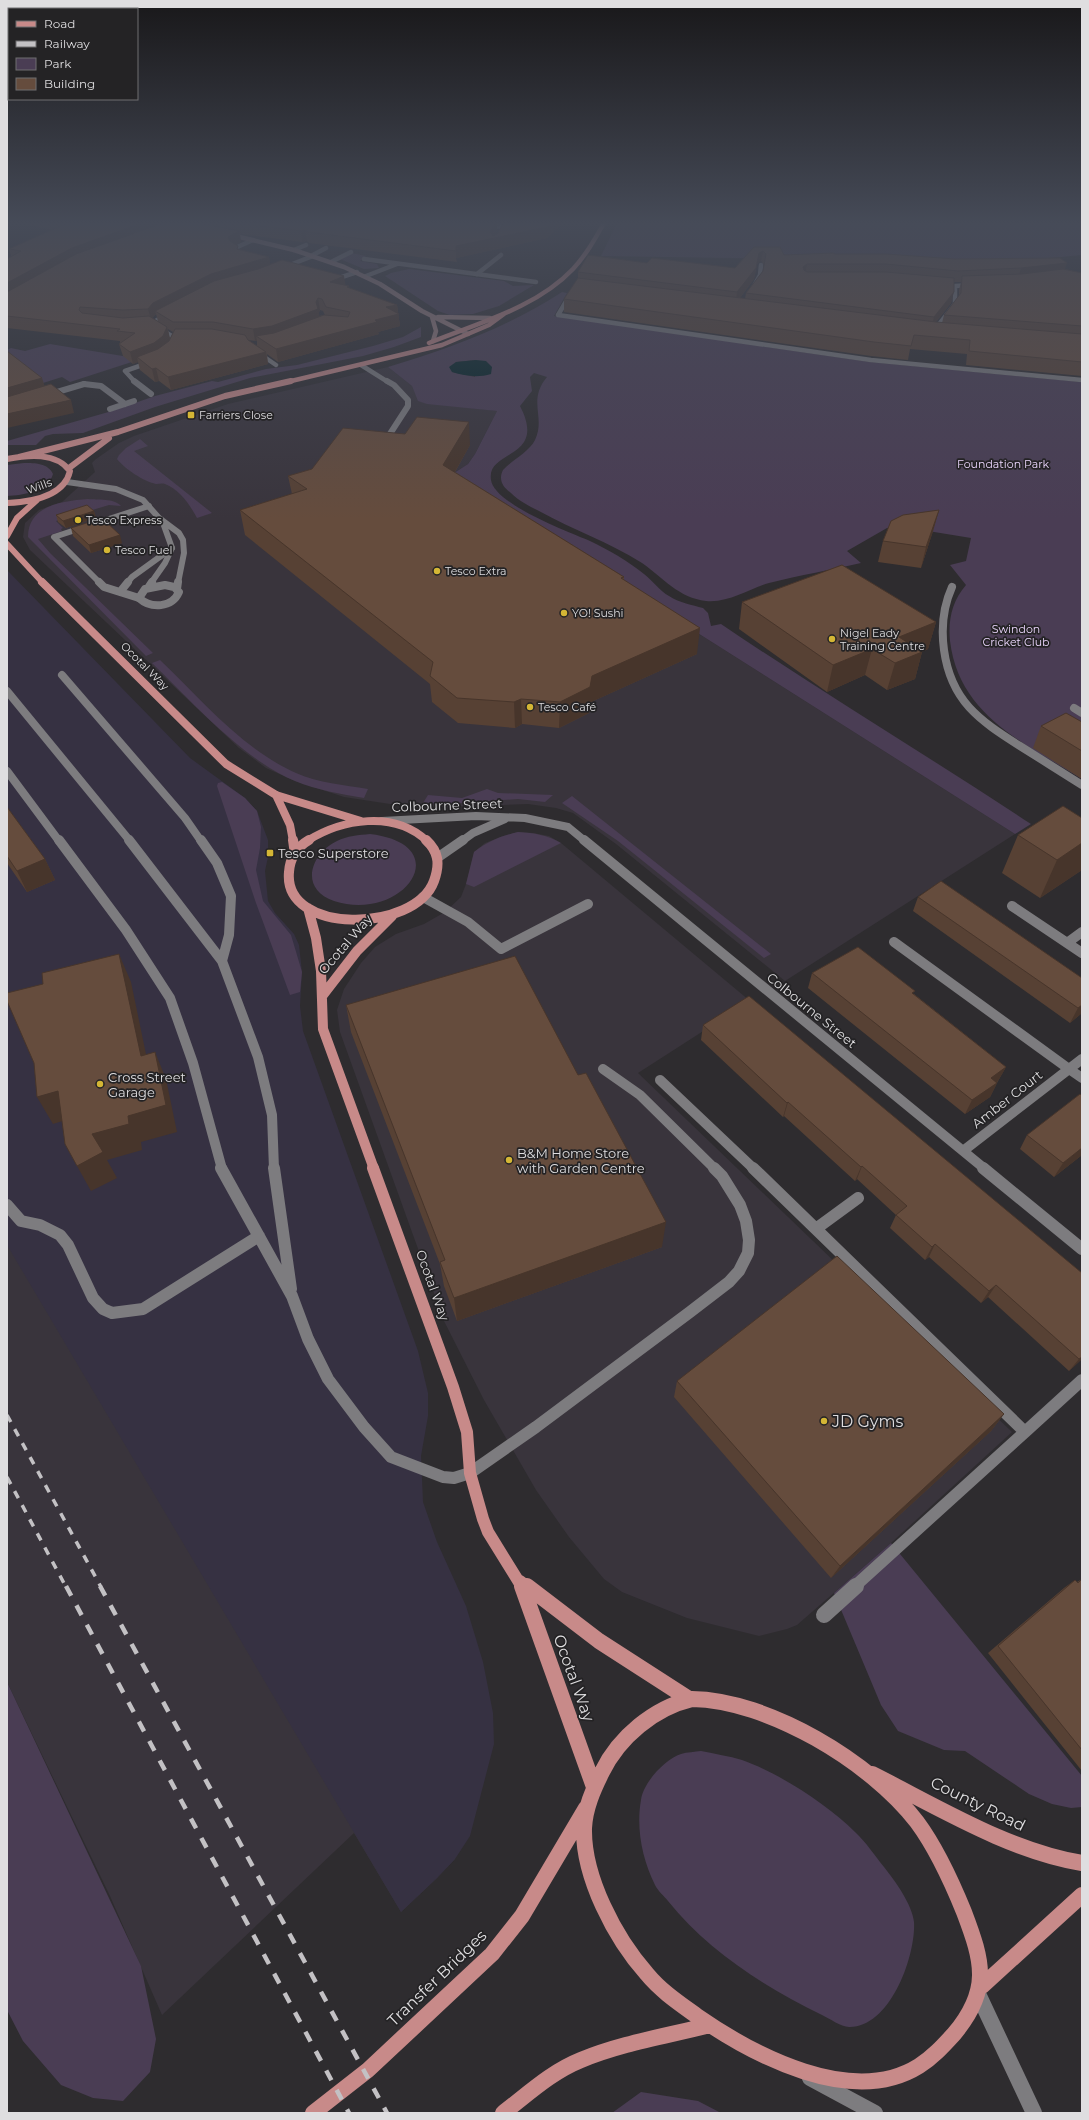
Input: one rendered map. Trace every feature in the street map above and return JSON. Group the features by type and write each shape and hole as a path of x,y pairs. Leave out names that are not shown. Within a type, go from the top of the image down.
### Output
{"main road":[{"path":"404,354 480,322"},
{"path":"19,457 118,432 225,396 442,345 493,322"},
{"path":"69,468 95,447 118,432"},
{"name":"Wills","path":"7,503 41,498 54,492 67,482 70,475 69,468 54,459 19,457 8,458"},
{"path":"7,536 17,518 41,498"},
{"name":"Ocotal Way","path":"7,544 34,576 210,751 237,772 276,795 361,821"},
{"path":"276,795 290,825 295,854"},
{"path":"361,821 382,821 401,825 418,833 431,844 437,858 438,864 436,878 423,897 410,906 393,914 371,920 348,920 326,916 308,908 294,894 290,883 290,866 295,854 308,840 325,830 346,823 361,821"},
{"name":"Ocotal Way","path":"308,908 316,938 323,995 323,1029 465,1423 470,1473 488,1532 520,1581 594,1787"},
{"name":"Ocotal Way","path":"323,995 357,951 393,914"},
{"name":"Ocotal Way","path":"520,1581 599,1641 688,1699"},
{"path":"688,1699 732,1703 785,1722 826,1745 860,1768 914,1817 948,1869 969,1924 978,1954 980,1991"},
{"name":"Transfer Bridges","path":"313,2113 357,2079 489,1957 506,1937 531,1902 586,1807 594,1787 611,1755 622,1741 652,1716 688,1699"},
{"name":"County Road","path":"860,1768 1002,1839 1037,1853 1082,1863"},
{"name":"Transfer Bridges","path":"586,1807 584,1833 589,1865 608,1917 632,1954 660,1987 710,2025 748,2050 795,2069 854,2081 894,2078 911,2072 926,2062 950,2041 980,1991"},
{"path":"980,1991 1082,1895"},
{"path":"503,2113 550,2076 580,2060 613,2049 710,2025"}],"street":[{"path":"154,322 152,325 175,338 190,338"},
{"path":"433,322 436,331 433,341"},
{"path":"442,322 468,334"},
{"path":"606,322 871,360 1082,380"},
{"path":"933,332 941,322"},
{"path":"926,331 940,333"},
{"path":"173,345 175,338"},
{"path":"252,349 276,365"},
{"path":"151,394 126,374 125,371 159,359"},
{"path":"361,365 394,385 408,400 408,406 386,440"},
{"path":"43,396 84,384 101,386 125,404"},
{"path":"59,386 64,390"},
{"path":"110,409 134,401"},
{"path":"67,482 123,491 136,496 149,506 162,520 174,528 184,543 177,589 179,592 176,598 161,604 150,605 139,598 104,587 54,537 149,506"},
{"path":"139,598 141,593 148,588 165,563 172,548 164,530 162,520"},
{"path":"120,592 132,577 172,548"},
{"path":"148,588 164,585 177,589"},
{"path":"952,587 944,602 943,638 951,680 959,696 985,724 1082,785"},
{"path":"933,631 943,638"},
{"path":"62,675 185,818 217,863 231,896 230,929 222,961"},
{"path":"7,691 143,857 222,961 258,1057 272,1116 274,1171 292,1296"},
{"path":"1074,708 1082,713"},
{"path":"7,771 126,930 170,998 193,1063 220,1166 292,1296 308,1339 328,1379 364,1427 391,1457 443,1477 454,1478 470,1473 555,1413 723,1286 739,1271 748,1253 749,1240 746,1221 740,1205 722,1176 640,1095 603,1069"},
{"name":"Colbourne Street","path":"382,821 513,816 552,822 568,827 1082,1249"},
{"name":"Colbourne Street","path":"437,858 473,833 513,816"},
{"path":"423,897 468,922 501,949 588,904"},
{"path":"1012,906 1082,953"},
{"path":"1067,943 1082,932"},
{"path":"894,942 1082,1078"},
{"name":"Amber Court","path":"963,1151 1082,1058"},
{"path":"660,1080 818,1228 1024,1432"},
{"path":"818,1228 858,1198"},
{"path":"7,1205 21,1221 40,1225 60,1235 68,1245 93,1298 103,1309 112,1313 143,1309 259,1236"},
{"path":"824,1614 1082,1380"},
{"path":"980,1991 1034,2113"},
{"path":"795,2069 875,2113"}],"shaded area":[{"path":"388,367 412,386 419,401 497,411 475,454 468,464 454,473 685,625 1015,834 785,981 616,844 573,813 556,808 528,804 442,807 390,804 344,797 295,781 266,768 239,748 30,550 23,537 25,523 39,510 62,502 95,472 92,463 96,459 119,443 134,436 228,404"},
{"path":"7,570 190,758 245,798 257,811 268,840 268,857 265,871 268,901 275,913 294,934 299,945 302,972 300,1006 303,1031 418,1351 428,1393 428,1416 421,1456 423,1502 437,1542 466,1606 483,1662 493,1713 494,1744 470,1836 455,1859 401,1912 7,1245"},
{"path":"518,832 549,836 561,843 750,1001 638,1073 1012,1432 891,1543 797,1625 787,1629 759,1636 687,1618 622,1592 604,1579 569,1537 536,1490 484,1400 444,1321 340,1032 337,1010 344,989 361,963 375,947 396,934 424,924 445,912 461,897 474,852 485,843"},
{"path":"7,994 455,1859 401,1912 354,1833 162,2015 110,1896 7,1682"}],"green space":[{"path":"509,322 595,322 870,362 1082,382 1082,779 1018,740 998,725 981,708 967,689 956,667 950,641 950,618 954,604 966,585 950,565 966,561 971,538 922,530 903,525 887,528 847,551 861,563 769,583 723,600 706,601 688,596 679,592 642,563 528,505 508,491 504,486 501,480 503,470 529,448 535,440 538,432 538,394 547,377 534,373 530,377 532,391 520,406 527,423 527,436 522,445 497,463 492,470 491,480 495,489 518,507 618,556 638,569 666,594 673,598 686,604 703,608 708,613 711,626 721,624 1031,824 1015,834 685,625 454,473 468,464 475,454 497,411 427,404 418,401 412,386 388,367 434,352","holes":["476,360 475,377 452,372 456,362"]},
{"path":"421,327 421,337 363,356 250,378 155,407 83,433 53,434 45,436 36,445 7,445 7,441 112,411 155,396 212,381 218,382 266,369 297,365 373,346 403,337"},
{"path":"50,344 141,359 70,382 62,377 43,383 7,357 7,350 11,348 25,351"},
{"path":"140,439 148,446 134,451 212,513 197,518 188,503 175,490 165,484 156,484 146,480 120,463 117,459 119,455 126,448"},
{"path":"24,463 45,466 51,470 53,474 46,485 40,489 20,495 7,496 7,465"},
{"path":"88,499 110,501 118,503 121,506 109,505 56,521 63,528 61,529 62,531 38,539 50,553 153,653 146,656 28,537 30,526 40,511 58,503"},
{"path":"160,660 207,707 258,751 276,763 296,773 332,783 368,789 364,798 312,787 276,772 238,745 201,712 152,663"},
{"path":"222,782 245,798 257,811 261,827 260,848 256,870 263,901 291,935 302,972 300,992 290,995 256,903 217,786 218,783"},
{"path":"487,789 498,793 553,795 545,802 518,799 446,804 423,803 428,795 462,798"},
{"path":"572,796 771,954 764,958 618,841 562,803"},
{"path":"518,832 541,835 561,843 474,887 466,884 474,852 495,839"},
{"path":"370,834 397,841 412,852 416,866 411,880 399,892 381,901 359,905 334,901 323,896 316,888 312,880 312,871 320,854 341,839"},
{"path":"891,1543 1082,1776 1082,1807 1071,1808 1052,1804 1029,1794 965,1751 944,1750 898,1731 881,1705 834,1593"},
{"path":"7,1682 141,1966 156,2039 150,2072 123,2101 93,2098 61,2085 23,2041 7,2010"},
{"path":"701,1751 742,1760 756,1766 787,1781 817,1801 831,1811 859,1836 898,1886 907,1900 913,1915 913,1936 910,1953 898,1988 877,2016 864,2024 849,2027 842,2026 780,1993 739,1966 701,1936 656,1887 650,1875 641,1843 639,1821 643,1793 650,1779 668,1761 681,1754"},
{"path":"641,2092 698,2101 721,2113 612,2113"}],"water":[{"path":"476,360 486,361 492,367 491,374 481,376 467,375 452,372 449,367 456,362"}],"building":[{"path":"59,322 159,322 167,327 163,336 154,343 130,352 119,344 135,333 117,331 120,329"},
{"path":"173,322 283,322 272,326 253,329 213,322"},
{"path":"305,322 377,322 276,349 256,336 274,333"},
{"path":"729,322 935,322 1082,334 1082,362 969,351 970,340 914,335 911,346"},
{"path":"1031,322 1082,322 1082,326"},
{"path":"175,329 212,329 245,335 248,340 266,352 168,377 156,368 152,369 137,357 158,349 169,341"},
{"path":"7,351 42,378 7,388"},
{"path":"51,384 71,400 7,414 7,397"},
{"name":"Tesco Extra","path":"417,417 469,422 443,465 624,577 621,578 700,628 592,676 590,687 560,702 521,699 514,702 457,698 430,676 433,662 240,510 307,489 288,476 312,469 343,428 405,434"},
{"path":"87,505 94,511 63,521 56,515"},
{"path":"939,510 926,547 883,541 891,521 903,515"},
{"path":"102,518 120,535 89,545 71,528"},
{"path":"842,565 936,622 899,637 922,652 895,663 872,649 833,665 742,602"},
{"path":"1066,713 1082,722 1082,751 1041,726"},
{"path":"1063,806 1082,818 1082,843 1057,860 1018,835"},
{"path":"7,807 45,859 17,871 7,856"},
{"path":"941,881 1082,978 1082,1005 1078,1008 918,897"},
{"path":"858,947 915,991 912,993 1006,1067 991,1078 997,1083 972,1100 812,973"},
{"name":"Cross Street Garage","path":"119,954 141,1056 155,1052 166,1105 128,1116 129,1124 92,1134 103,1152 77,1166 65,1144 58,1091 37,1097 34,1063 7,1001 7,993 43,984 42,973"},
{"name":"B&M Home Store with Garden Centre","path":"515,956 578,1075 586,1073 666,1222 454,1298 440,1262 445,1260 346,1005"},
{"path":"749,996 1082,1273 1082,1357 1079,1359 996,1285 989,1291 935,1244 932,1247 896,1215 907,1206 788,1102 787,1103 703,1025"},
{"path":"1080,1094 1082,1096 1082,1148 1063,1163 1027,1135"},
{"path":"837,1256 1004,1414 840,1566 677,1381"},
{"path":"1082,1579 1082,1750 998,1646 1075,1580 1078,1583"}],"railway":[{"path":"7,1415 101,1587"},
{"path":"7,1477 66,1587"},
{"path":"66,1586 349,2113"},
{"path":"100,1586 387,2113"}],"place":[{"name":"Farriers Close","path":"191,415"},
{"name":"Tesco Express","path":"78,520"},
{"name":"Tesco Fuel","path":"107,550"},
{"name":"Tesco Extra","path":"437,571"},
{"name":"YO! Sushi","path":"564,613"},
{"name":"Nigel Eady Training Centre","path":"832,639"},
{"name":"Tesco Café","path":"530,707"},
{"name":"Tesco Superstore","path":"270,853"},
{"name":"Cross Street Garage","path":"100,1084"},
{"name":"B&M Home Store with Garden Centre","path":"509,1160"},
{"name":"JD Gyms","path":"824,1421"}],"park label":[{"name":"Foundation Park","path":"1003,464"},
{"name":"Swindon Cricket Club","path":"1016,635"}]}
